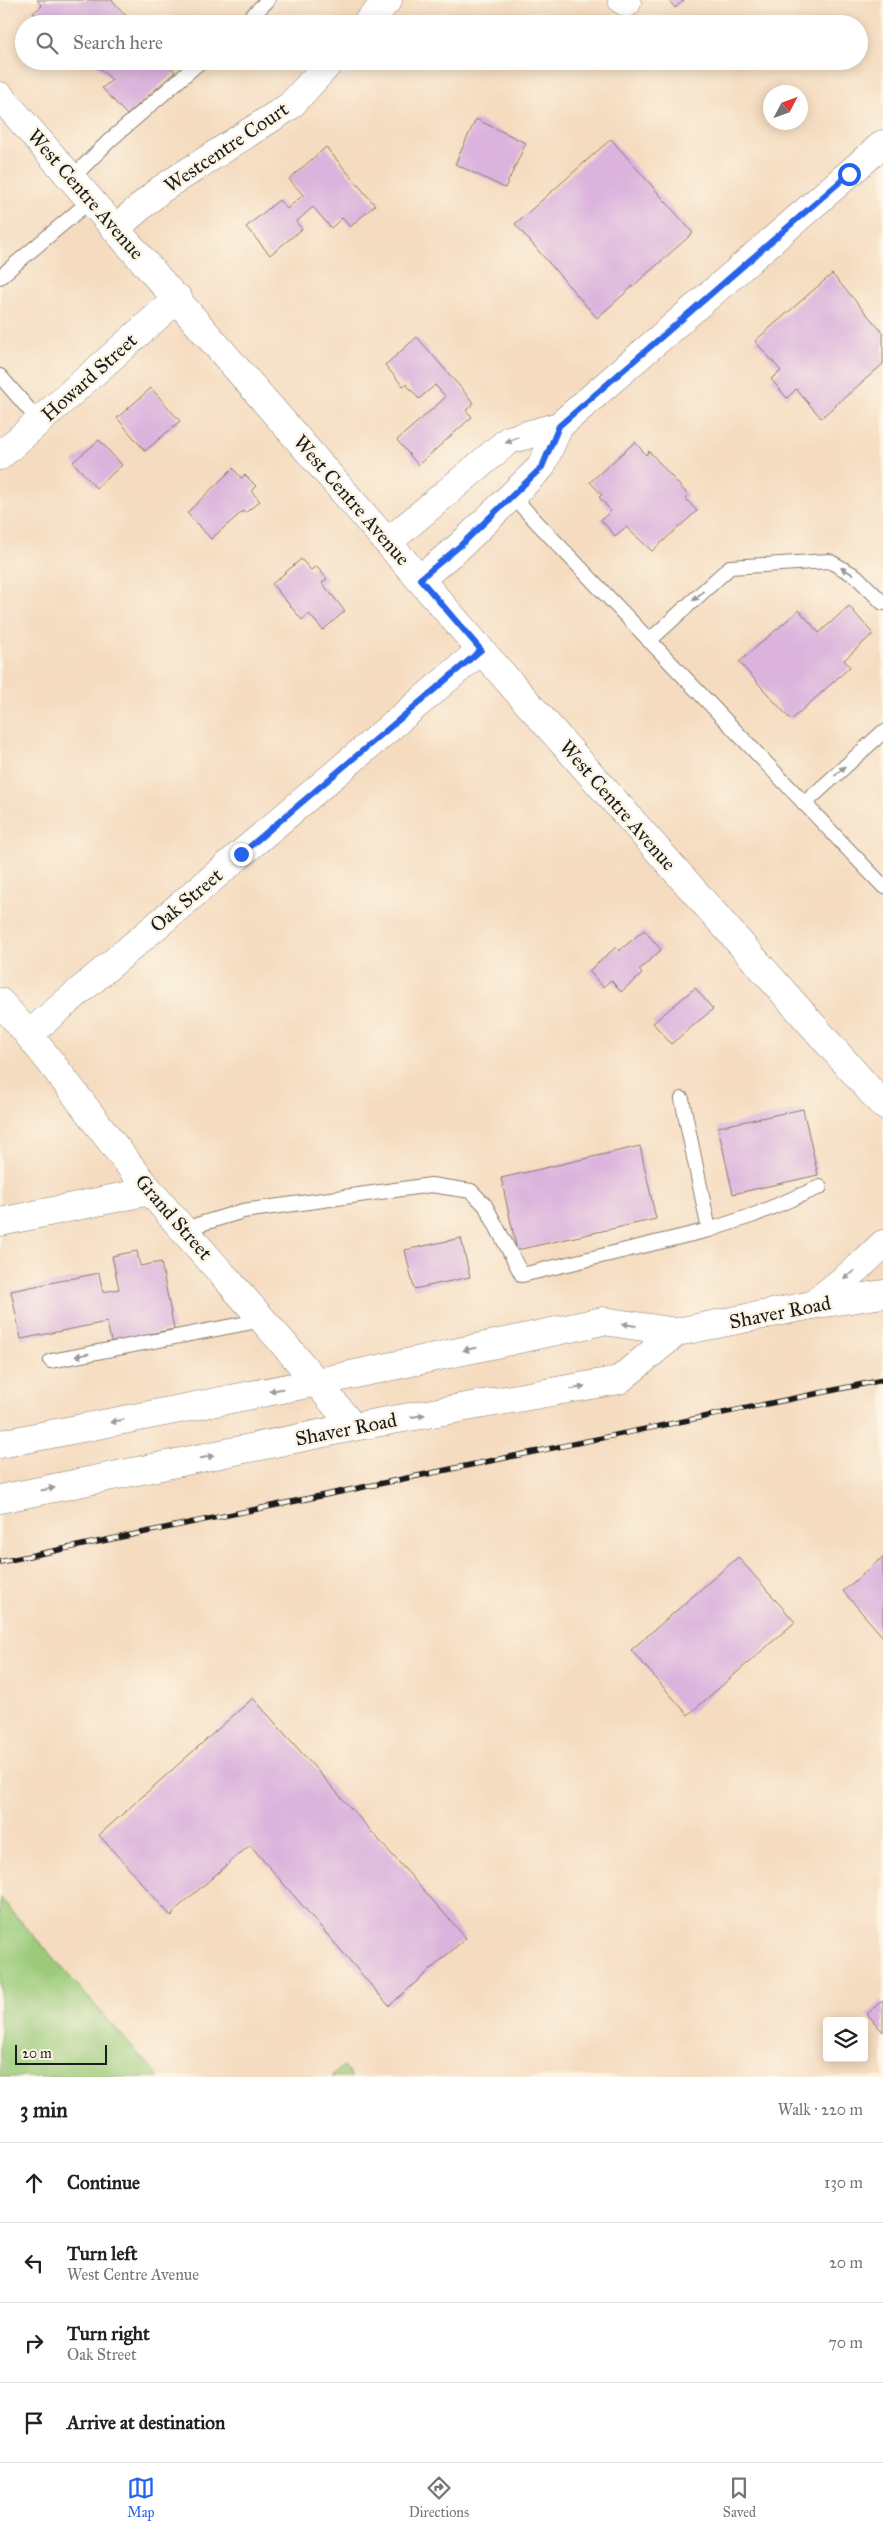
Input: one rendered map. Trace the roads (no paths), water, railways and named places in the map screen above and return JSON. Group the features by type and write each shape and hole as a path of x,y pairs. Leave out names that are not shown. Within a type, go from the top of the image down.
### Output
{"main road":[{"path":"374,15 388,0"},
{"name":"Westcentre Court","path":"116,228 160,190 290,106 323,70"},
{"name":"West Centre Avenue","path":"0,96 178,298 481,650 883,1105"},
{"path":"388,542 509,440 559,426 883,144"},
{"name":"Howard Street","path":"0,456 178,298"},
{"path":"420,579 461,545 542,467 559,426"},
{"name":"Oak Street","path":"29,1034 481,650"},
{"name":"Grand Street","path":"0,1002 29,1034 150,1191 318,1382 353,1427"},
{"path":"0,1222 150,1191"},
{"path":"812,1305 858,1268 883,1244"},
{"name":"Shaver Road","path":"0,1444 318,1382 602,1321 677,1332 812,1305 883,1294"},
{"name":"Shaver Road","path":"0,1498 353,1427 619,1380 677,1332"}],"lane":[{"path":"253,15 268,0"},
{"path":"72,178 109,141 191,70"},
{"path":"0,277 91,200"},
{"path":"0,376 39,421"},
{"path":"511,495 883,886"},
{"path":"649,641 730,567 829,561 856,576 883,603"},
{"path":"804,804 883,732"},
{"path":"682,1099 709,1230"},
{"path":"184,1229 243,1211 431,1185 471,1191 485,1204 522,1275 709,1230 754,1215 820,1187"},
{"path":"52,1361 264,1320"}],"railway":[{"path":"0,1562 883,1380"}]}
